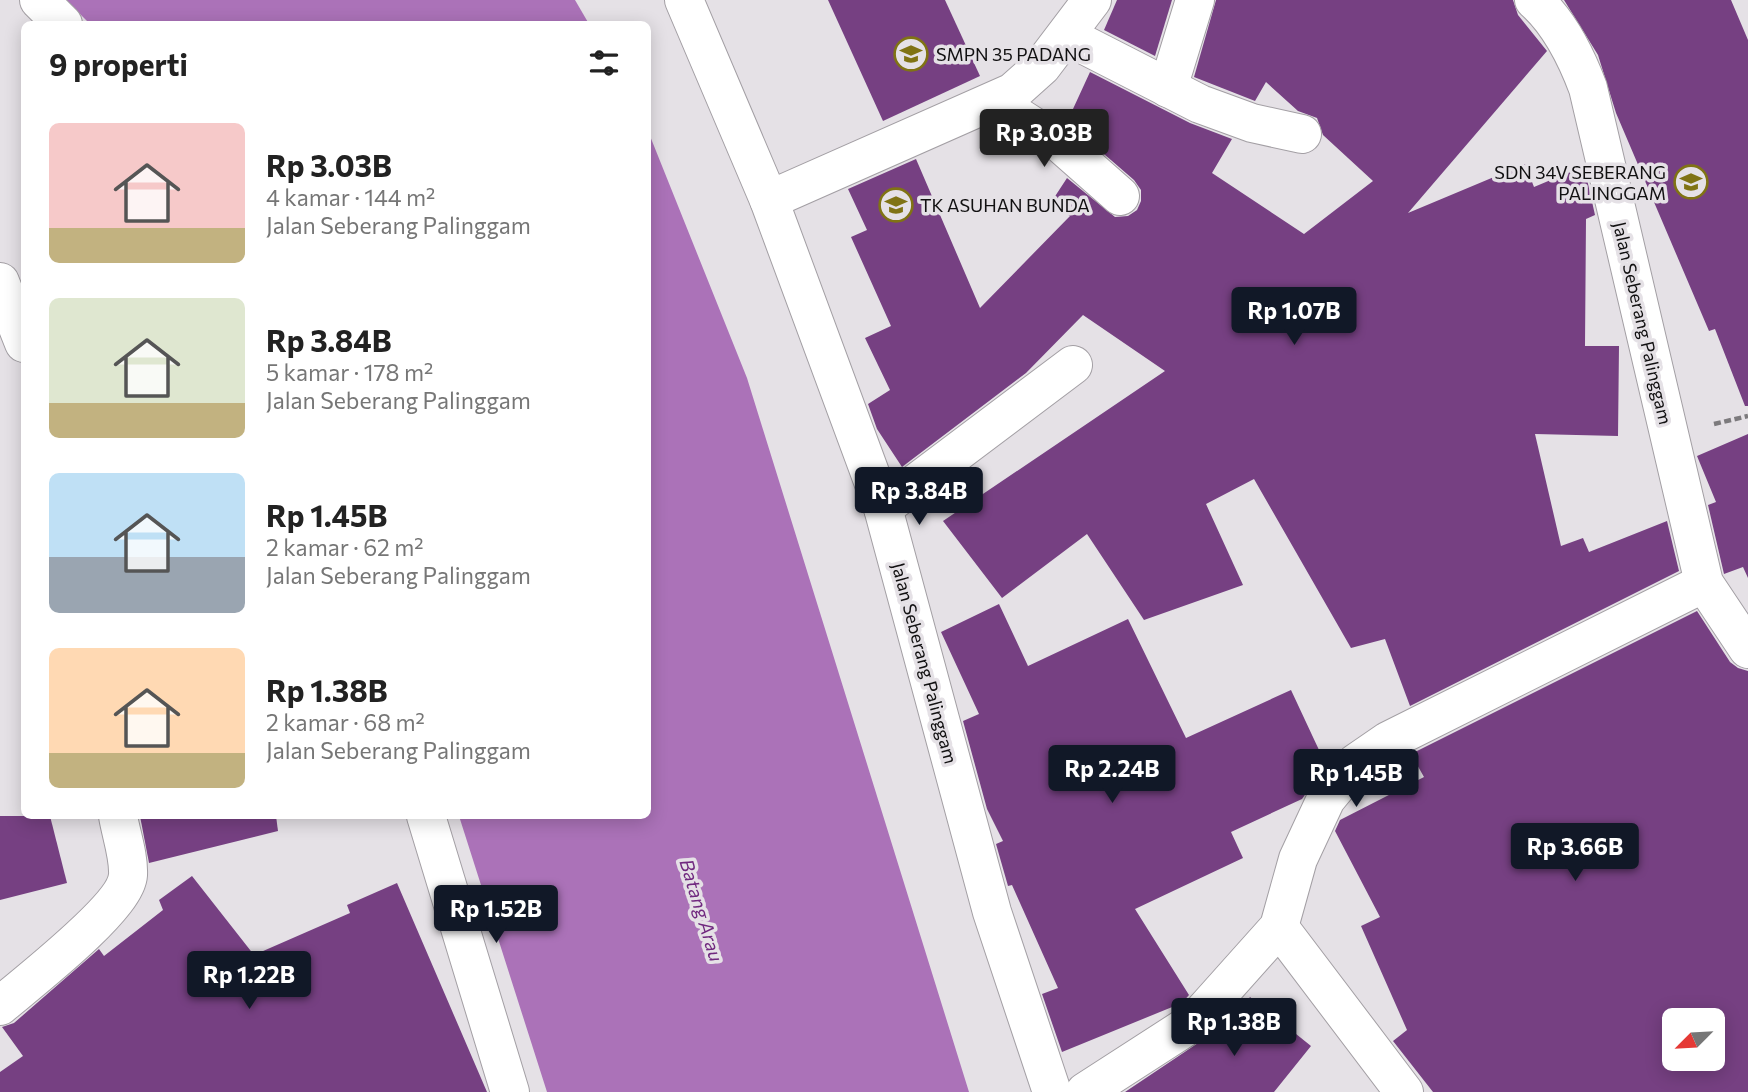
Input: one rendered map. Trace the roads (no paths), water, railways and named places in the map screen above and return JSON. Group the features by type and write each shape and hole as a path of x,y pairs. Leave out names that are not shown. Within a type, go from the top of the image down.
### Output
{"street":[{"path":"39,0 60,21"},
{"name":"Jalan Seberang Palinggam","path":"684,0 769,200 883,509 992,912 1052,1092"},
{"path":"769,200 995,102 1026,82 1067,36 1092,0"},
{"path":"1168,88 1195,0"},
{"name":"Jalan Seberang Palinggam","path":"1534,0 1546,11 1563,36 1578,61 1588,88 1704,583 1748,649"},
{"path":"1067,36 1226,115 1302,134"},
{"path":"995,102 1060,144 1119,195"},
{"path":"0,282 21,335"},
{"path":"883,509 1073,365"},
{"path":"1085,1092 1195,1021 1279,927 1298,859 1316,819 1326,799 1356,763 1388,741 1704,583"},
{"path":"0,1006 102,916 119,897 128,876 118,819"},
{"path":"427,819 510,1092"},
{"path":"1279,927 1404,1092"}],"water":[{"path":"66,0 575,0 587,21 87,21"},
{"name":"Batang Arau","path":"651,138 747,378 969,1092 547,1092 460,819 651,819"}],"place":[{"name":"SMPN 35 PADANG","path":"911,54"},
{"name":"SDN 34V SEBERANG PALINGGAM","path":"1691,182"},
{"name":"TK ASUHAN BUNDA","path":"896,205"}]}
